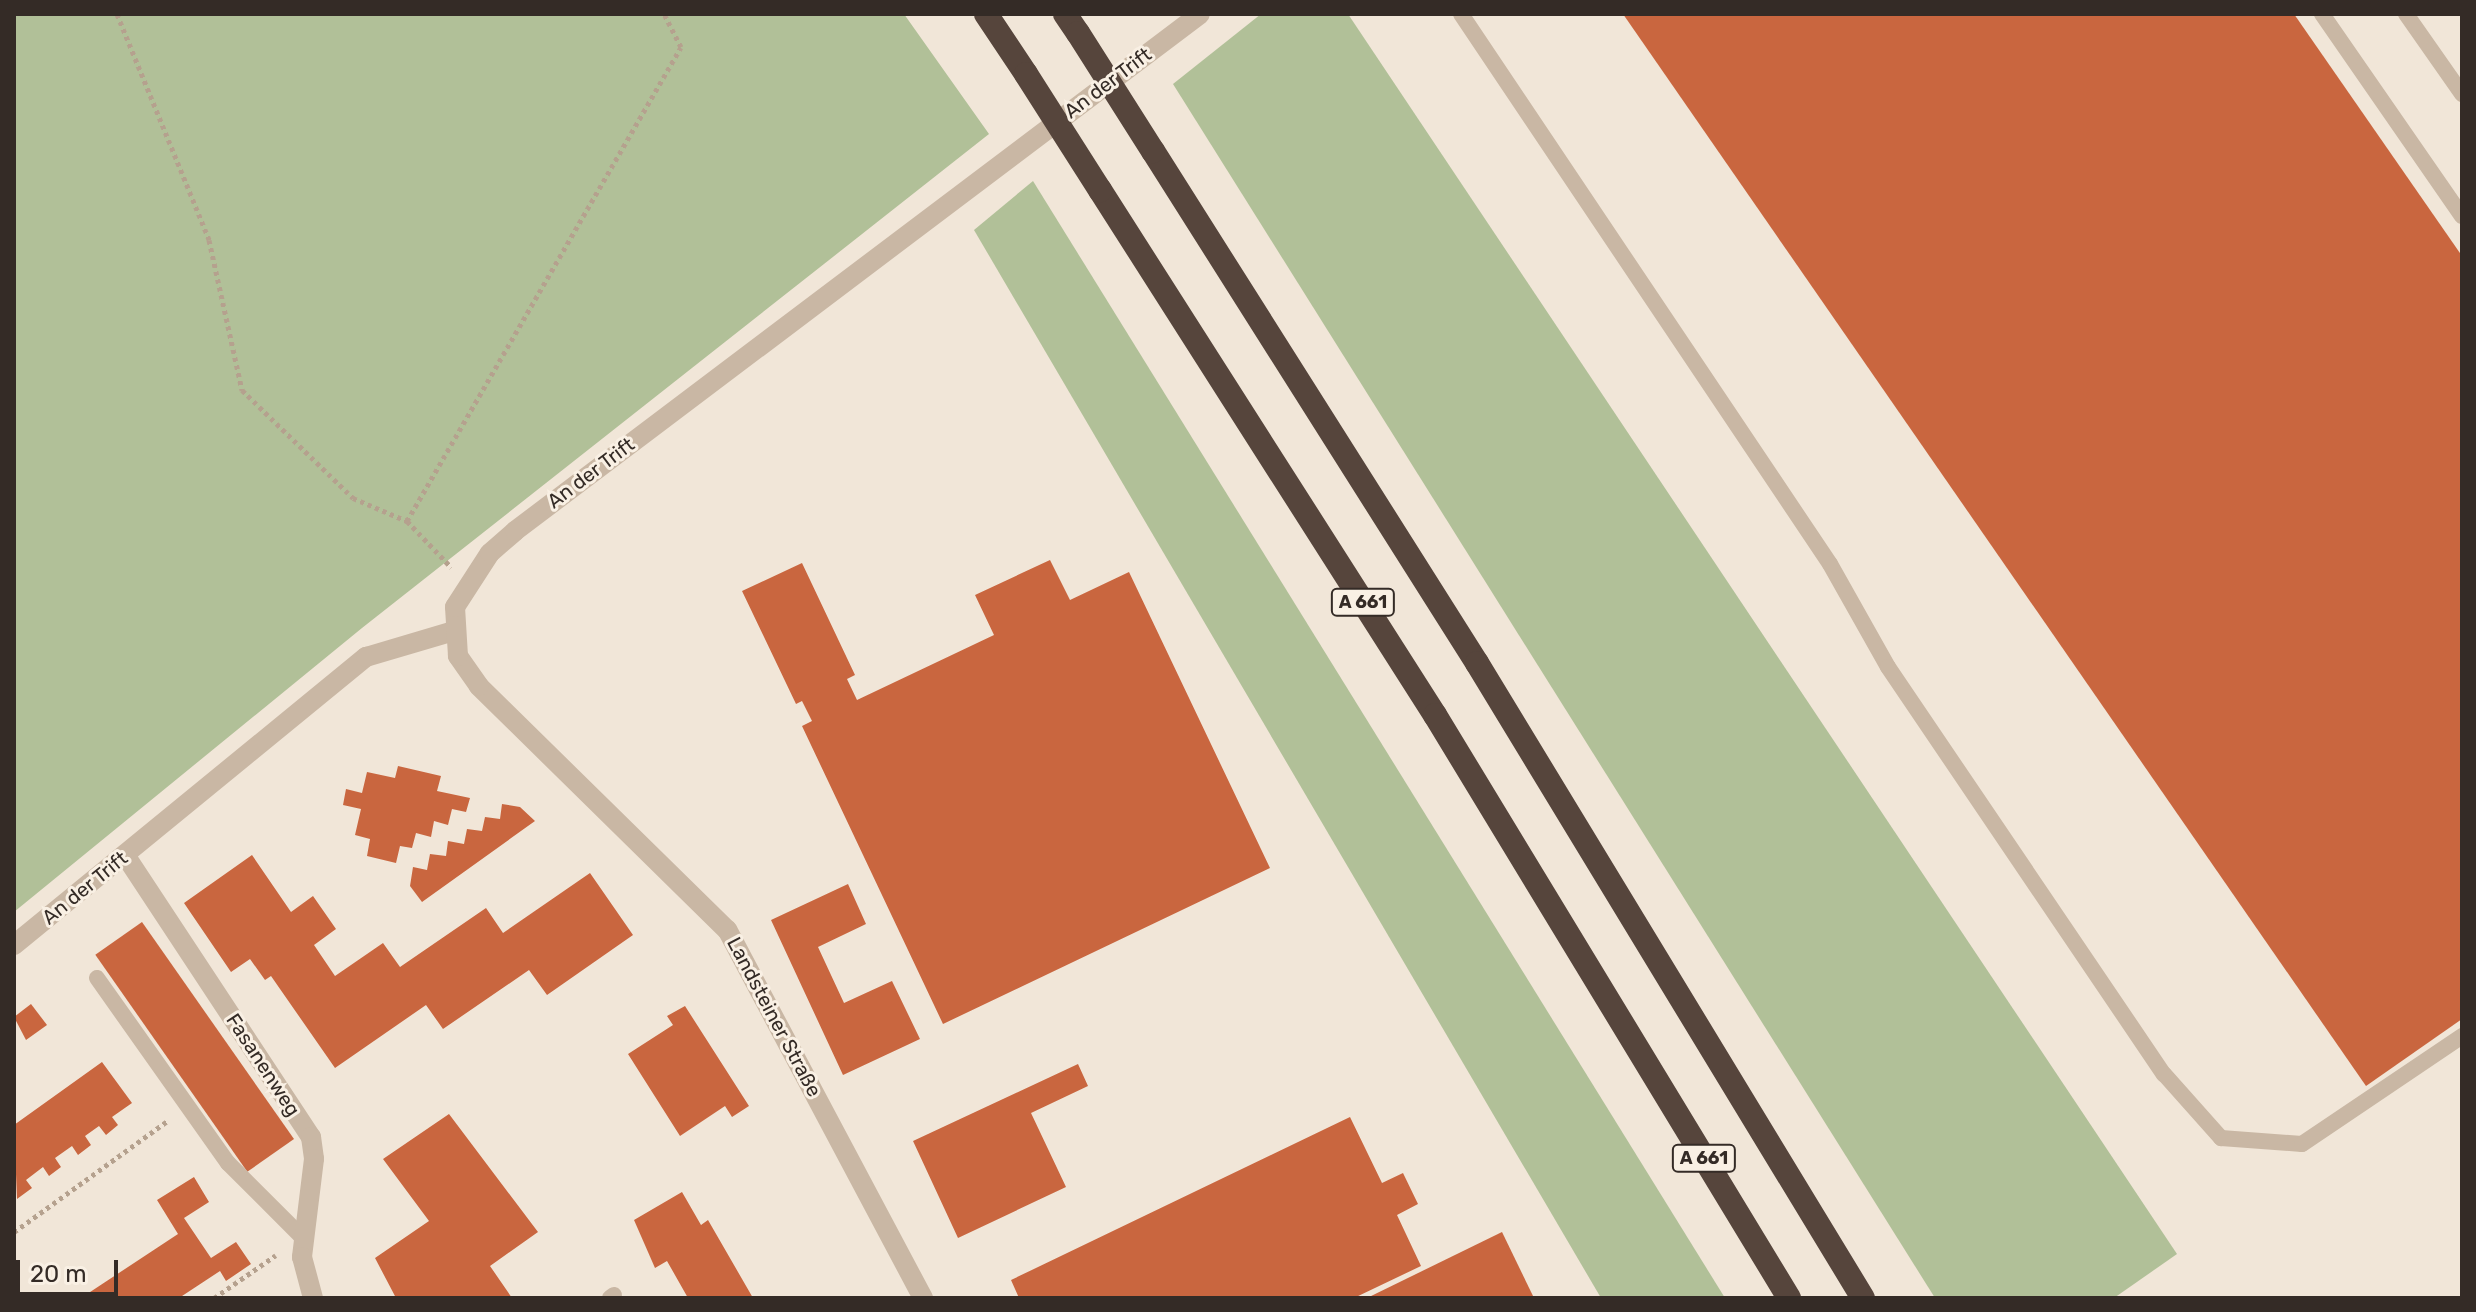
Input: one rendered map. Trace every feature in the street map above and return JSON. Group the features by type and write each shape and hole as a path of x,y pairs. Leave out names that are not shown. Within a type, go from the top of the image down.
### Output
{"highway":[{"name":"A 661","path":"986,14 1435,715 1789,1298"},
{"name":"A 661","path":"1072,23 1468,650 1863,1298"}],"street":[{"name":"An der Trift","path":"14,945 366,657 454,631 455,607 467,585 515,531 1200,14"},
{"name":"Landsteiner Straße","path":"454,631 458,656 479,686 727,930 923,1298"},
{"name":"Fasanenweg","path":"125,855 311,1137 314,1159 302,1237 303,1271 313,1298"}],"lane":[{"path":"1461,14 1830,564 1897,680 2164,1074 2221,1138 2302,1144 2462,1036"},
{"path":"2322,14 2462,216"},
{"path":"2406,14 2462,94"},
{"path":"97,978 228,1163 302,1237"}],"path":[{"path":"117,14 209,240 242,390 353,498 407,521 467,585"},
{"path":"407,521 681,47 664,14"},
{"path":"14,1232 188,1106"},
{"path":"214,1298 302,1237"}],"green space":[{"path":"14,14 904,14 989,134 362,628 14,912"},
{"path":"1261,14 1348,14 2177,1254 2114,1298 1935,1298 1173,84"},
{"path":"1033,181 1725,1298 1601,1298 974,230"}],"building":[{"path":"1623,14 2294,14 2462,256 2462,1019 2366,1086"},
{"path":"1050,560 1070,600 1129,572 1270,868 943,1024 802,726 812,721 802,701 796,704 742,591 802,563 855,675 847,679 857,700 994,635 975,595"},
{"path":"398,766 441,776 437,791 470,798 466,812 452,809 448,825 434,821 431,837 416,833 412,848 400,846 396,863 367,856 370,839 355,835 361,809 343,805 346,789 362,793 367,772 395,778"},
{"path":"502,804 520,807 535,821 422,902 410,886 413,867 427,870 430,854 446,856 448,841 464,844 467,829 482,831 485,817 500,819"},
{"path":"252,855 291,912 313,896 336,929 314,945 335,976 383,943 400,967 486,908 503,933 590,873 633,935 547,995 529,970 443,1029 426,1005 335,1068 271,976 265,980 250,959 231,972 184,903"},
{"path":"848,884 866,924 818,947 844,1003 892,981 920,1039 843,1075 771,920"},
{"path":"142,922 294,1139 247,1172 95,955"},
{"path":"31,1004 47,1025 26,1040 14,1017"},
{"path":"685,1006 749,1106 732,1117 725,1106 680,1136 628,1054 673,1025 667,1016"},
{"path":"102,1062 132,1103 112,1117 118,1125 106,1135 99,1126 85,1136 91,1145 78,1155 72,1146 55,1158 61,1167 49,1176 43,1167 26,1180 32,1188 17,1199 14,1125"},
{"path":"1078,1064 1088,1086 1031,1113 1066,1187 958,1238 913,1141"},
{"path":"449,1114 538,1232 490,1266 512,1298 396,1298 375,1258 429,1221 383,1159"},
{"path":"1350,1117 1382,1183 1403,1173 1418,1204 1397,1215 1421,1266 1354,1298 1019,1298 1011,1280"},
{"path":"194,1177 209,1202 184,1218 211,1258 236,1242 251,1264 226,1281 220,1271 179,1298 81,1298 178,1234 157,1200"},
{"path":"682,1192 701,1225 708,1220 753,1298 688,1298 667,1261 655,1268 634,1220"},
{"path":"1502,1232 1534,1298 1367,1298"}]}
